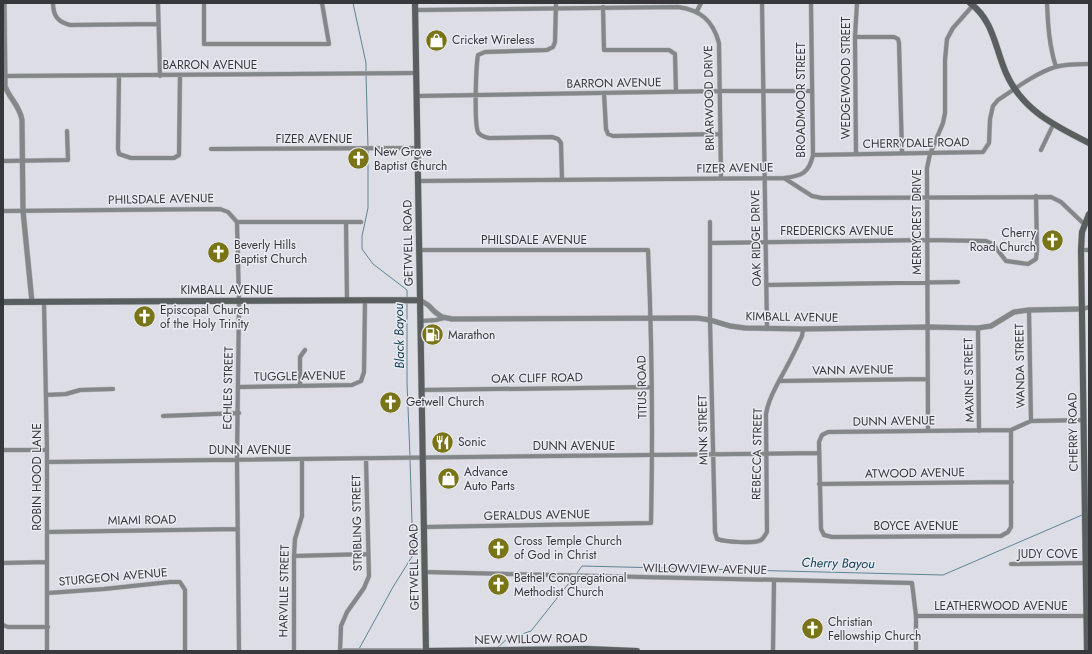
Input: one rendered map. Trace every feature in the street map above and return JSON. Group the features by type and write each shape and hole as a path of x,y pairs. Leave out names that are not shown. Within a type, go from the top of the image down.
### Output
{"main road":[{"path":"973,4 986,20 994,34 1006,74 1024,102 1053,125 1089,143"},
{"name":"GETWELL ROAD","path":"416,6 426,651"},
{"name":"CHERRY ROAD","path":"1087,651 1087,550 1085,518 1084,420 1086,308 1081,250 1082,232 1089,214"},
{"name":"KIMBALL AVENUE","path":"3,302 420,300"},
{"name":"NEW WILLOW ROAD","path":"426,651 587,649 637,651"}],"street":[{"path":"4,3 4,76 7,91 20,111 22,120 23,210 32,302"},
{"path":"53,3 55,17 62,23 70,25 158,24"},
{"path":"158,3 160,76"},
{"path":"204,3 204,44 329,44 322,3"},
{"path":"416,6 678,6 697,11 701,3"},
{"name":"OAK RIDGE DRIVE","path":"762,3 766,177 767,329"},
{"name":"BROADMOOR STREET","path":"784,178 796,176 806,171 811,165 813,155 810,3"},
{"name":"WEDGEWOOD STREET","path":"856,154 857,3"},
{"path":"1048,3 1048,37 1056,67"},
{"name":"MERRYCREST DRIVE","path":"928,431 927,168 930,154 943,123 945,113 945,60 947,39 953,28 973,4"},
{"path":"556,5 555,42 553,47 547,50 485,52 478,56 476,94 477,126 479,133 482,136 489,138 552,137 558,139 561,143 562,180"},
{"path":"603,7 604,50 669,50 675,54 676,92"},
{"name":"BRIARWOOD DRIVE","path":"697,11 709,21 716,32 719,43 720,178"},
{"path":"856,37 894,36 900,43 902,153"},
{"name":"CHERRYDALE ROAD","path":"813,155 984,152 989,143 990,119 993,106 998,100 1042,72 1056,67 1072,64 1089,64"},
{"name":"BARRON AVENUE","path":"4,76 417,73"},
{"path":"119,76 119,154 131,158 174,158 179,155 180,75"},
{"name":"BARRON AVENUE","path":"417,96 476,94 812,91"},
{"path":"604,93 606,129 608,134 614,136 720,134"},
{"path":"1041,150 1053,125"},
{"path":"3,161 68,160 67,131"},
{"name":"FIZER AVENUE","path":"211,149 418,148"},
{"name":"FIZER AVENUE","path":"418,181 784,178 812,196 822,198 1051,197 1061,202 1084,224"},
{"name":"FREDERICKS AVENUE","path":"710,243 928,240 986,241 993,244 1006,261 1028,264 1036,259 1036,196"},
{"name":"PHILSDALE AVENUE","path":"3,211 220,209 228,212 237,222"},
{"path":"237,222 361,222"},
{"name":"ECHLES STREET","path":"237,222 239,301 237,460 239,651"},
{"path":"346,222 347,300"},
{"path":"710,222 710,320"},
{"name":"PHILSDALE AVENUE","path":"419,250 648,250"},
{"name":"TITUS ROAD","path":"648,250 651,317 653,456 652,524"},
{"path":"1081,250 1089,250"},
{"path":"766,285 958,282"},
{"path":"420,300 444,318"},
{"name":"TUGGLE AVENUE","path":"239,387 352,384 361,381 364,372 364,301"},
{"name":"ROBIN HOOD LANE","path":"44,302 47,450 47,651"},
{"name":"KIMBALL AVENUE","path":"420,321 444,318 651,317 697,318 730,326 767,329 927,327 978,328 991,326 1014,312 1086,308"},
{"name":"WANDA STREET","path":"1029,310 1031,420"},
{"name":"MINK STREET","path":"710,320 715,532 717,539"},
{"name":"MAXINE STREET","path":"978,328 979,431"},
{"name":"REBECCA STREET","path":"717,539 724,542 757,541 763,539 766,532 767,406 772,392 802,336 803,329"},
{"path":"300,386 300,357 305,350"},
{"name":"VANN AVENUE","path":"779,381 927,379"},
{"name":"OAK CLIFF ROAD","path":"422,390 652,387"},
{"path":"46,395 66,394 80,390 113,389"},
{"path":"163,416 238,413"},
{"name":"DUNN AVENUE","path":"47,462 302,460 407,457 766,455 818,453 819,442 822,435 828,432 1011,430 1031,420 1084,420"},
{"path":"1011,430 1012,482"},
{"path":"3,450 47,450"},
{"path":"818,453 819,484"},
{"name":"STRIBLING STREET","path":"340,651 341,626 347,612 364,588 369,576 366,459"},
{"name":"HARVILLE STREET","path":"294,651 294,556 295,539 302,516 302,460"},
{"name":"ATWOOD AVENUE","path":"819,484 1012,482"},
{"name":"BOYCE AVENUE","path":"819,484 821,529 824,535 832,537 1001,536 1008,532 1011,527 1012,482"},
{"name":"GERALDUS AVENUE","path":"424,527 652,524"},
{"name":"MIAMI ROAD","path":"47,532 238,529"},
{"path":"294,556 368,554"},
{"path":"3,563 47,562"},
{"name":"JUDY COVE","path":"1011,564 1086,563"},
{"name":"WILLOWVIEW AVENUE","path":"424,572 912,583 916,616"},
{"path":"773,651 774,580"},
{"name":"STURGEON AVENUE","path":"48,593 180,582 185,590 185,651"},
{"path":"916,616 916,651"},
{"name":"LEATHERWOOD AVENUE","path":"916,616 1086,616"},
{"path":"3,625 8,627 48,627"},
{"path":"344,651 426,651"}],"waterway":[{"name":"Black Bayou","path":"353,3 366,63 366,71"},
{"name":"Black Bayou","path":"366,74 368,147"},
{"name":"Black Bayou","path":"368,150 368,208 362,236 362,249 373,264 407,290 407,298"},
{"name":"Black Bayou","path":"407,303 407,383 410,456"},
{"name":"Black Bayou","path":"359,649 393,587 413,555 410,459"},
{"name":"Cherry Bayou","path":"577,573 582,566 943,575 1082,515"},
{"name":"Cherry Bayou","path":"498,647 507,639 531,631 573,578"}],"place":[{"name":"Cricket Wireless","path":"436,40"},
{"name":"New Grove Baptist Church","path":"359,159"},
{"name":"Cherry Road Church","path":"1052,240"},
{"name":"Beverly Hills Baptist Church","path":"219,252"},
{"name":"Episcopal Church of the Holy Trinity","path":"144,317"},
{"name":"Marathon","path":"433,335"},
{"name":"Getwell Church","path":"390,402"},
{"name":"Sonic","path":"442,442"},
{"name":"Advance Auto Parts","path":"448,479"},
{"name":"Cross Temple Church of God in Christ","path":"499,548"},
{"name":"Bethel Congregational Methodist Church","path":"499,585"},
{"name":"Christian Fellowship Church","path":"812,629"}]}
